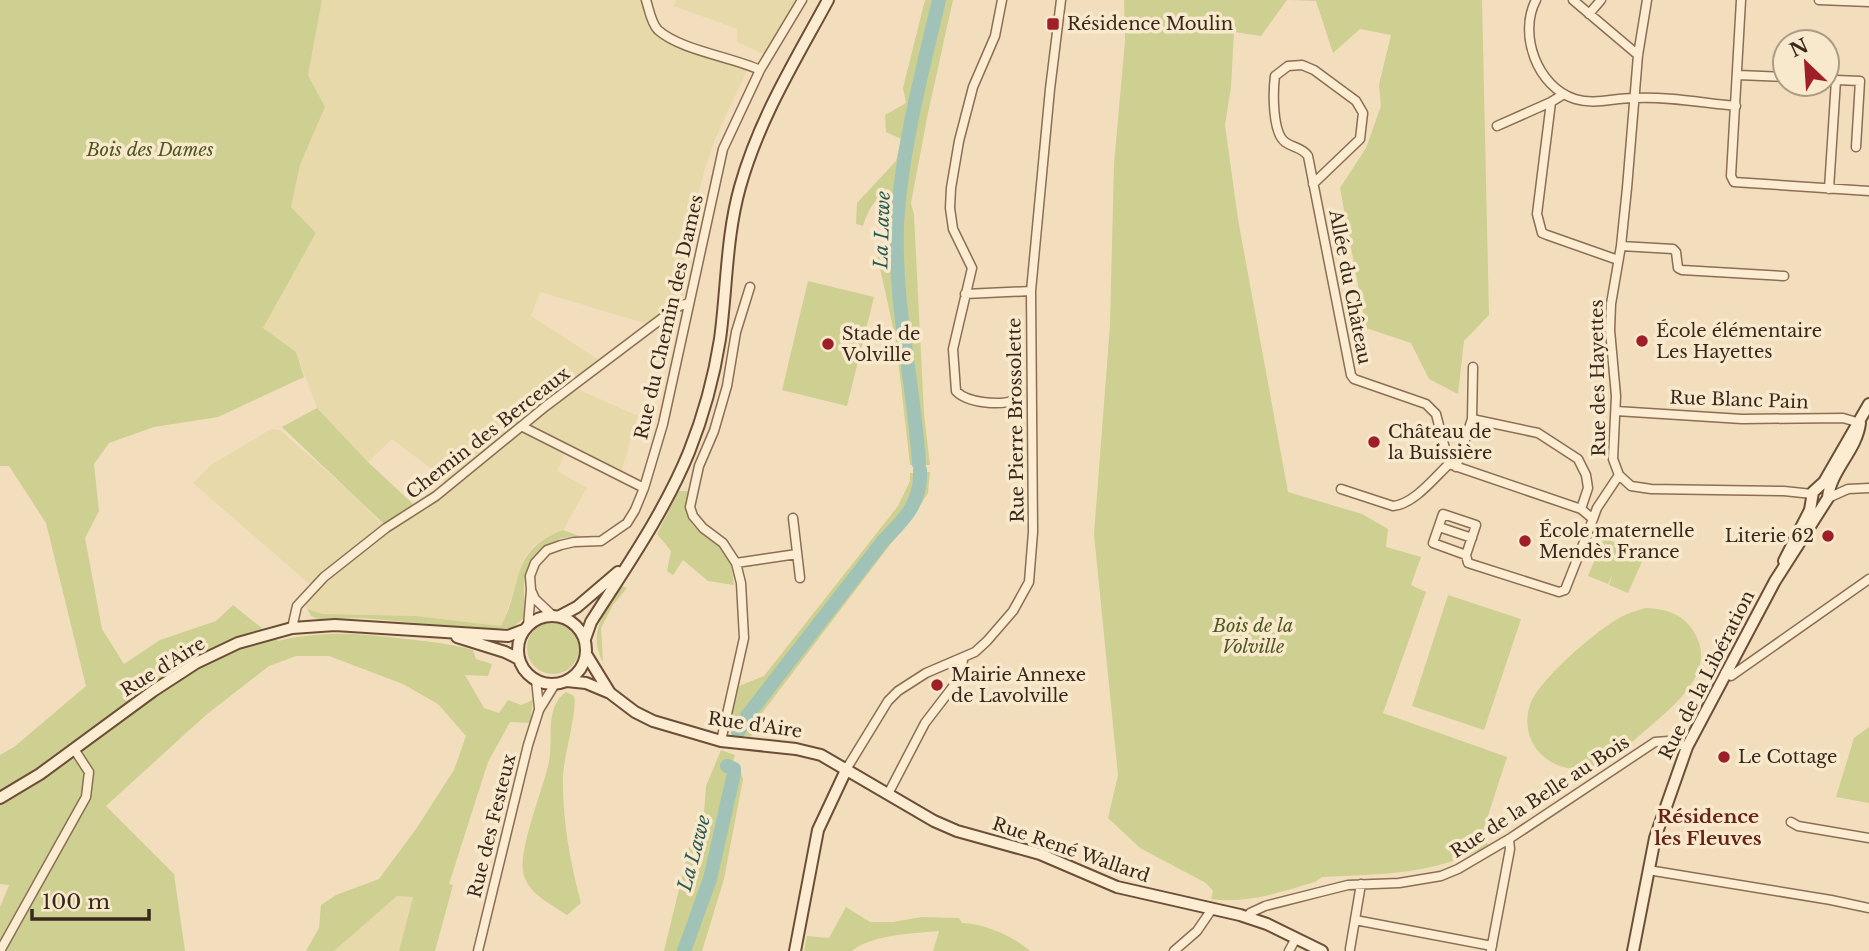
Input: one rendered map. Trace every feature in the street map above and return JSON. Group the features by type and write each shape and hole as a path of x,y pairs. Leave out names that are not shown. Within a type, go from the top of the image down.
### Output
{"main road":[{"path":"628,563 587,599 556,616 535,620 526,628 519,644 519,659 525,671 536,680 555,684 567,681 580,670 586,654 585,639 591,622 628,563 666,501 689,451 720,340 731,230 740,188 768,110 828,0"},
{"name":"Rue de la Libération","path":"1633,951 1648,870 1663,811 1687,747 1821,495 1824,482 1869,404"},
{"path":"556,616 578,627 585,639"},
{"name":"Rue d'Aire","path":"0,798 74,749 153,691 196,663 238,643 292,628 335,625 508,636 526,628"},
{"name":"Rue d'Aire","path":"452,634 519,659"},
{"name":"Rue d'Aire","path":"586,654 610,693"},
{"name":"Rue d'Aire","path":"567,681 586,683 610,693 635,712 653,721 721,741 796,749 821,755"},
{"name":"Rue René Wallard","path":"821,755 957,831 1041,854 1117,887 1247,918 1322,951"},
{"path":"795,951 818,830 847,768"}],"street":[{"path":"646,0 654,25 660,32 689,46 760,71"},
{"name":"Rue du Chemin des Dames","path":"526,628 530,576 535,563 547,550 574,542 601,541 611,536 630,519 644,488 663,424 723,149 760,71 802,0"},
{"path":"1002,0 995,36 972,87 951,188 953,229 957,242 970,262 970,276 953,349 956,391 962,398 1006,403 1015,400"},
{"name":"Rue Pierre Brossolette","path":"847,768 880,713 898,691 931,671 963,658 987,641 1013,611 1029,582 1033,541 1031,291 1061,0"},
{"path":"1536,0 1529,21 1531,51 1536,64 1564,94 1589,102 1634,97 1736,106"},
{"path":"1573,0 1638,55"},
{"path":"1589,13 1601,0"},
{"name":"Rue des Hayettes","path":"1647,0 1638,55 1621,246 1611,304 1610,330 1616,411 1613,459 1619,475 1632,486 1651,489 1784,491 1821,495"},
{"path":"1741,0 1731,176 1734,182 1869,191"},
{"path":"1819,0 1869,2"},
{"name":"Allée du Château","path":"1313,184 1360,139 1363,113 1356,101 1325,76 1302,65 1288,66 1275,76 1272,98 1284,142 1304,150 1308,156 1313,184 1351,375 1354,379 1426,404 1436,414 1452,465"},
{"path":"1738,75 1771,76"},
{"path":"1841,80 1860,81 1856,147"},
{"path":"1497,126 1551,103 1564,94"},
{"path":"1829,189 1831,98"},
{"path":"1551,103 1537,214 1542,233 1618,260"},
{"path":"1621,246 1673,249 1676,252 1678,268 1682,270 1784,276"},
{"path":"721,741 744,638 744,607 736,563 723,543 703,528 693,516 690,507 699,466 714,431 727,386 736,332 750,287"},
{"path":"965,294 1031,291"},
{"name":"Chemin des Berceaux","path":"292,628 298,606 324,577 386,528 436,496 546,406 677,307 688,303"},
{"path":"1341,489 1393,506 1400,505 1452,465 1472,419 1473,367"},
{"name":"Rue Blanc Pain","path":"1616,411 1742,419 1843,418 1860,423"},
{"path":"1472,419 1538,433 1578,459 1586,475 1588,488 1581,509"},
{"path":"523,427 644,488"},
{"path":"1452,465 1581,509 1593,519"},
{"path":"1467,559 1476,525 1443,514 1433,543 1467,559 1559,592 1565,590 1597,508 1619,475"},
{"path":"1821,495 1869,488"},
{"path":"793,518 800,578"},
{"path":"1439,527 1472,538"},
{"path":"736,563 797,554"},
{"path":"1725,673 1731,676 1869,579"},
{"path":"531,590 535,598 556,616"},
{"path":"888,794 925,723 962,673 963,658"},
{"name":"Rue des Festeux","path":"536,680 539,710"},
{"name":"Rue des Festeux","path":"478,951 528,745 539,710 555,684"},
{"name":"Rue de la Belle au Bois","path":"1247,918 1265,906 1320,891 1441,876 1473,861 1509,839 1655,742 1668,741 1687,747"},
{"path":"0,951 86,797 89,772 74,749"},
{"path":"1791,822 1798,826 1869,838"},
{"path":"1355,920 1491,948 1510,849 1509,839"},
{"path":"1648,870 1869,908"},
{"path":"1350,949 1361,884"},
{"path":"1174,951 1197,931 1212,909"},
{"path":"1289,951 1296,938"}],"shaded area":[{"path":"322,0 646,0 660,31 749,66 716,137 704,172 689,228 691,266 684,295 677,307 654,326 540,292 531,316 604,363 573,387 638,416 620,476 567,448 557,471 587,488 563,530 533,546 524,559 502,626 416,616 323,614 307,609 302,601 314,588 193,483 211,465 271,429 280,430 386,528 448,486 438,474 392,439 368,462 317,408 296,352 263,328 316,233 291,207 300,165 325,107 308,75"},
{"path":"676,0 802,0 768,56 737,42 737,29 674,6"},
{"path":"397,896 413,897 399,951 334,951"}],"green space":[{"name":"Bois des Dames","path":"0,0 322,0 308,75 325,107 300,165 291,207 316,233 263,328 296,352 304,377 218,417 154,427 109,443 94,464 99,511 85,538 102,629 124,664 160,640 216,621 233,605 278,641 323,634 352,634 436,642 473,650 476,659 492,664 488,676 465,675 484,708 499,713 508,700 521,705 533,700 530,723 510,722 488,762 449,884 453,885 435,951 399,951 413,897 397,896 334,951 306,951 319,928 321,905 336,895 379,879 416,829 454,770 466,736 438,704 403,684 329,656 296,656 269,666 206,715 106,806 174,874 185,951 0,951 0,907 9,885 0,884 0,755 14,747 86,686 46,523 9,466 0,466"},
{"path":"925,0 953,0 911,203 914,215 924,414 930,465 910,465 896,341 876,250 894,232 897,204 894,193 887,194 873,204 863,226 856,224 857,203 896,161 901,139 886,132 885,115 906,103 903,88"},
{"name":"Bois de la Volville","path":"1124,0 1287,0 1261,36 1234,32 1231,87 1225,125 1238,219 1288,492 1362,514 1388,529 1386,547 1421,557 1411,585 1426,592 1383,713 1507,757 1481,837 1489,845 1469,855 1429,868 1322,877 1315,882 1277,893 1238,900 1211,899 1213,891 1206,883 1140,848 1108,818 1118,775 1094,534 1110,325 1114,164 1125,41"},
{"path":"1290,0 1482,0 1489,315 1464,341 1458,394 1429,379 1411,343 1366,328 1340,188 1366,148 1381,106 1379,85 1391,35 1360,29 1333,53 1316,1"},
{"name":"Stade de Volville","path":"808,281 874,297 847,406 782,390"},
{"path":"317,408 368,462 413,504 386,526 282,427"},
{"path":"930,472 928,493 921,504 759,717 751,737 735,734 729,727 739,686 764,676 898,506 910,481 910,473"},
{"path":"679,491 690,491 690,520 694,527 713,540 727,555 734,585 708,581 683,560 673,575 667,571 671,551 657,534"},
{"path":"563,530 582,537 552,542 536,555 526,573 524,618 512,628 487,629 361,618 318,619 311,616 307,609 323,614 416,616 501,626 526,558 546,538"},
{"path":"1604,538 1645,555 1628,593 1609,585 1613,574 1608,584 1588,576"},
{"path":"622,586 627,588 613,605 601,628 603,662 597,632 604,613"},
{"path":"1448,595 1521,619 1484,730 1412,706"},
{"path":"1646,608 1672,613 1683,619 1692,629 1700,644 1698,672 1681,698 1613,757 1585,768 1557,765 1535,747 1529,735 1527,721 1530,705 1536,694 1556,669 1598,633 1621,617"},
{"path":"553,622 572,629 579,648 572,667 553,674 534,667 527,648 534,629"},
{"path":"566,692 574,696 575,702 563,775 565,823 581,903 567,915 534,892 523,871 528,834 549,762 552,714 559,699"},
{"path":"1869,727 1869,803 1836,797 1854,738"},
{"path":"721,750 735,755 731,768 740,771 743,779 724,879 702,951 664,951 697,815 704,813 706,786"},
{"path":"846,907 870,922 893,922 922,917 959,918 962,923 989,928 1007,936 1030,951 933,951 939,931 881,938 852,951 804,951 807,936 829,938"}],"waterway":[{"name":"La Lawe","path":"919,464 898,285 897,225 908,141 939,0"},
{"name":"La Lawe","path":"738,732 747,716 910,510 918,492 920,470"},
{"name":"La Lawe","path":"684,951 710,879 734,773 734,769 727,766"}],"place":[{"name":"Résidence Moulin","path":"1053,24"},
{"name":"École élémentaire Les Hayettes","path":"1642,341"},
{"name":"Stade de Volville","path":"828,344"},
{"name":"Château de la Buissière","path":"1374,442"},
{"name":"Literie 62","path":"1828,536"},
{"name":"École maternelle Mendès France","path":"1525,541"},
{"name":"Mairie Annexe de Lavolville","path":"937,685"},
{"name":"Le Cottage","path":"1724,757"}],"district":[{"name":"Résidence les Fleuves","path":"1708,827"}]}
